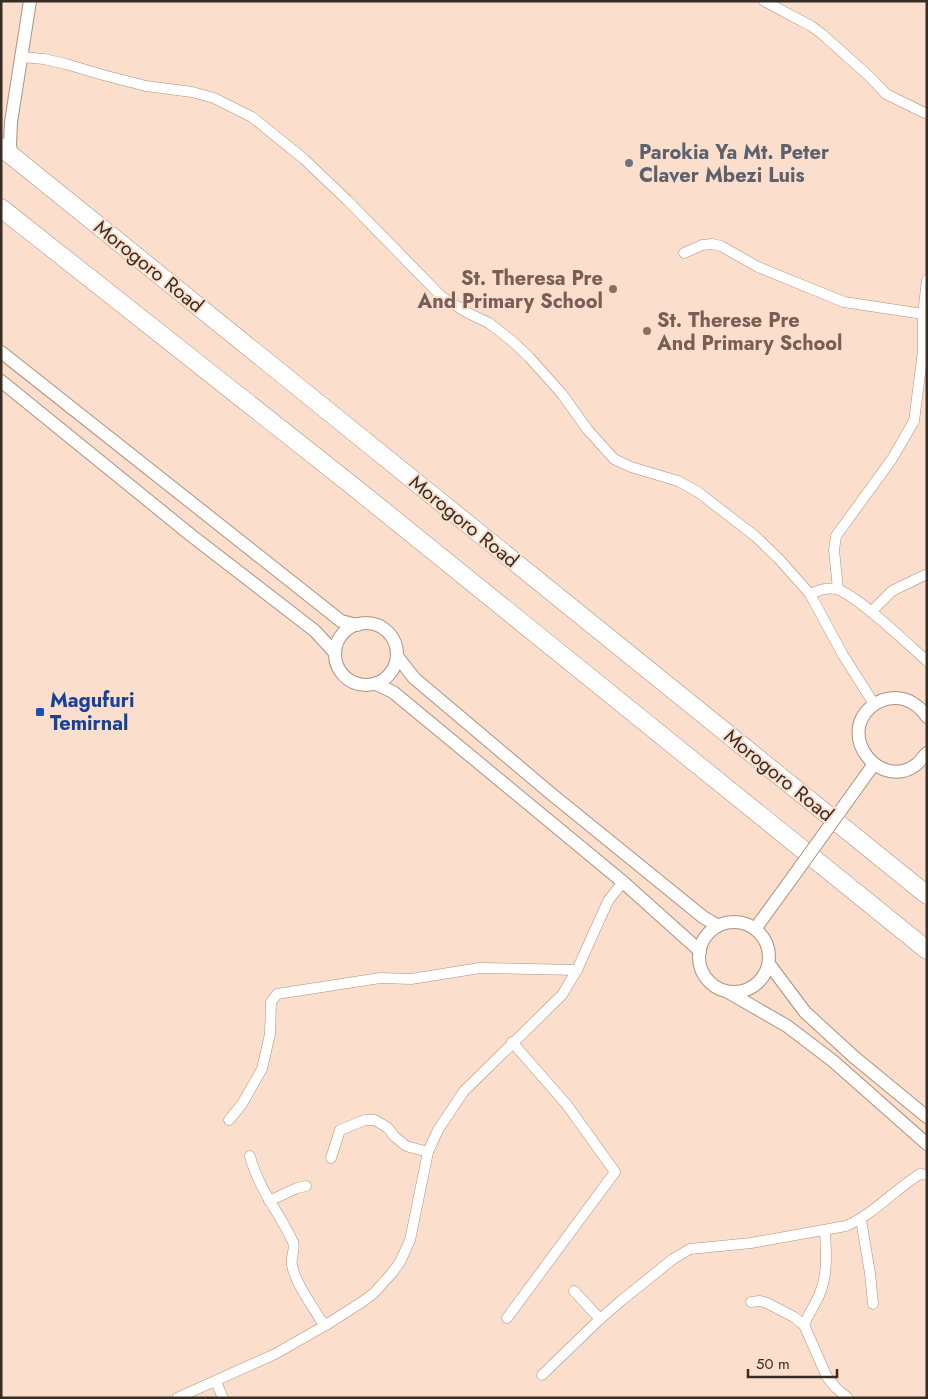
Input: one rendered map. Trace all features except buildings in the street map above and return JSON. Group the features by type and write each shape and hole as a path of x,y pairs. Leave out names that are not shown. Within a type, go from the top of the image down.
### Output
{"highway":[{"name":"Morogoro Road","path":"7,151 927,895"},
{"path":"1,208 346,481 927,950"}],"street":[{"path":"7,151 10,145 11,122 30,1"},
{"path":"764,1 811,26 822,34 886,94 927,114"},
{"path":"22,57 66,64 146,86 192,92 214,98 252,117 304,159 348,200 442,297 489,323 529,357 562,394 587,429 614,459 631,467 678,481 698,492 755,536 779,558 810,594 842,655 874,704"},
{"path":"684,254 702,245 712,244 721,246 758,267 844,302 923,314"},
{"path":"838,590 834,550 836,536 892,459 914,421 925,349 923,314 927,280"},
{"path":"1,352 341,621 357,625 372,624 385,630 394,641 397,656 414,678 703,918 718,926"},
{"path":"1,381 192,536 315,631 335,653 338,667 348,679 361,685 376,684 394,692 623,882 700,950"},
{"path":"871,612 892,591 927,574"},
{"path":"810,594 828,588 838,590 871,612 927,661"},
{"path":"335,653 340,638 350,628 357,625"},
{"path":"376,684 389,676 397,656"},
{"path":"927,717 919,707 905,699 889,698 874,704 863,717 858,734 862,751 880,768 895,771 922,768 927,753"},
{"path":"755,929 874,764"},
{"path":"177,1398 275,1354 326,1325 374,1293 400,1262 410,1240 428,1152 438,1130 464,1091 562,995 577,970 608,900 623,882"},
{"path":"728,992 744,991 758,984 769,964 768,948 761,934 741,922 725,923 706,936 700,950 700,966 708,980 714,986 788,1026 833,1061 927,1144"},
{"path":"769,964 805,1012 854,1057 927,1117"},
{"path":"229,1120 242,1104 262,1069 270,1034 271,1002 276,994 380,978 411,979 480,968 577,970"},
{"path":"507,1318 615,1172 567,1105 512,1042"},
{"path":"331,1158 340,1130 365,1120 381,1122 406,1146 428,1152"},
{"path":"250,1156 256,1178 281,1218 294,1246 292,1265 296,1274 320,1319 326,1325"},
{"path":"542,1375 600,1319 652,1275 690,1249 751,1243 846,1226 860,1220 903,1185 920,1174 927,1176"},
{"path":"269,1200 306,1186"},
{"path":"860,1220 870,1273 873,1304"},
{"path":"804,1325 824,1282 827,1258 825,1230"},
{"path":"574,1291 600,1319"},
{"path":"751,1302 760,1301 767,1303 794,1317 804,1325 827,1377 848,1398"},
{"path":"216,1382 223,1398"}],"place":[{"name":"Parokia Ya Mt. Peter Claver Mbezi Luis","path":"629,163"},
{"name":"St. Theresa Pre And Primary School","path":"613,289"},
{"name":"St. Therese Pre And Primary School","path":"647,331"},
{"name":"Magufuri Temirnal","path":"40,712"}]}
